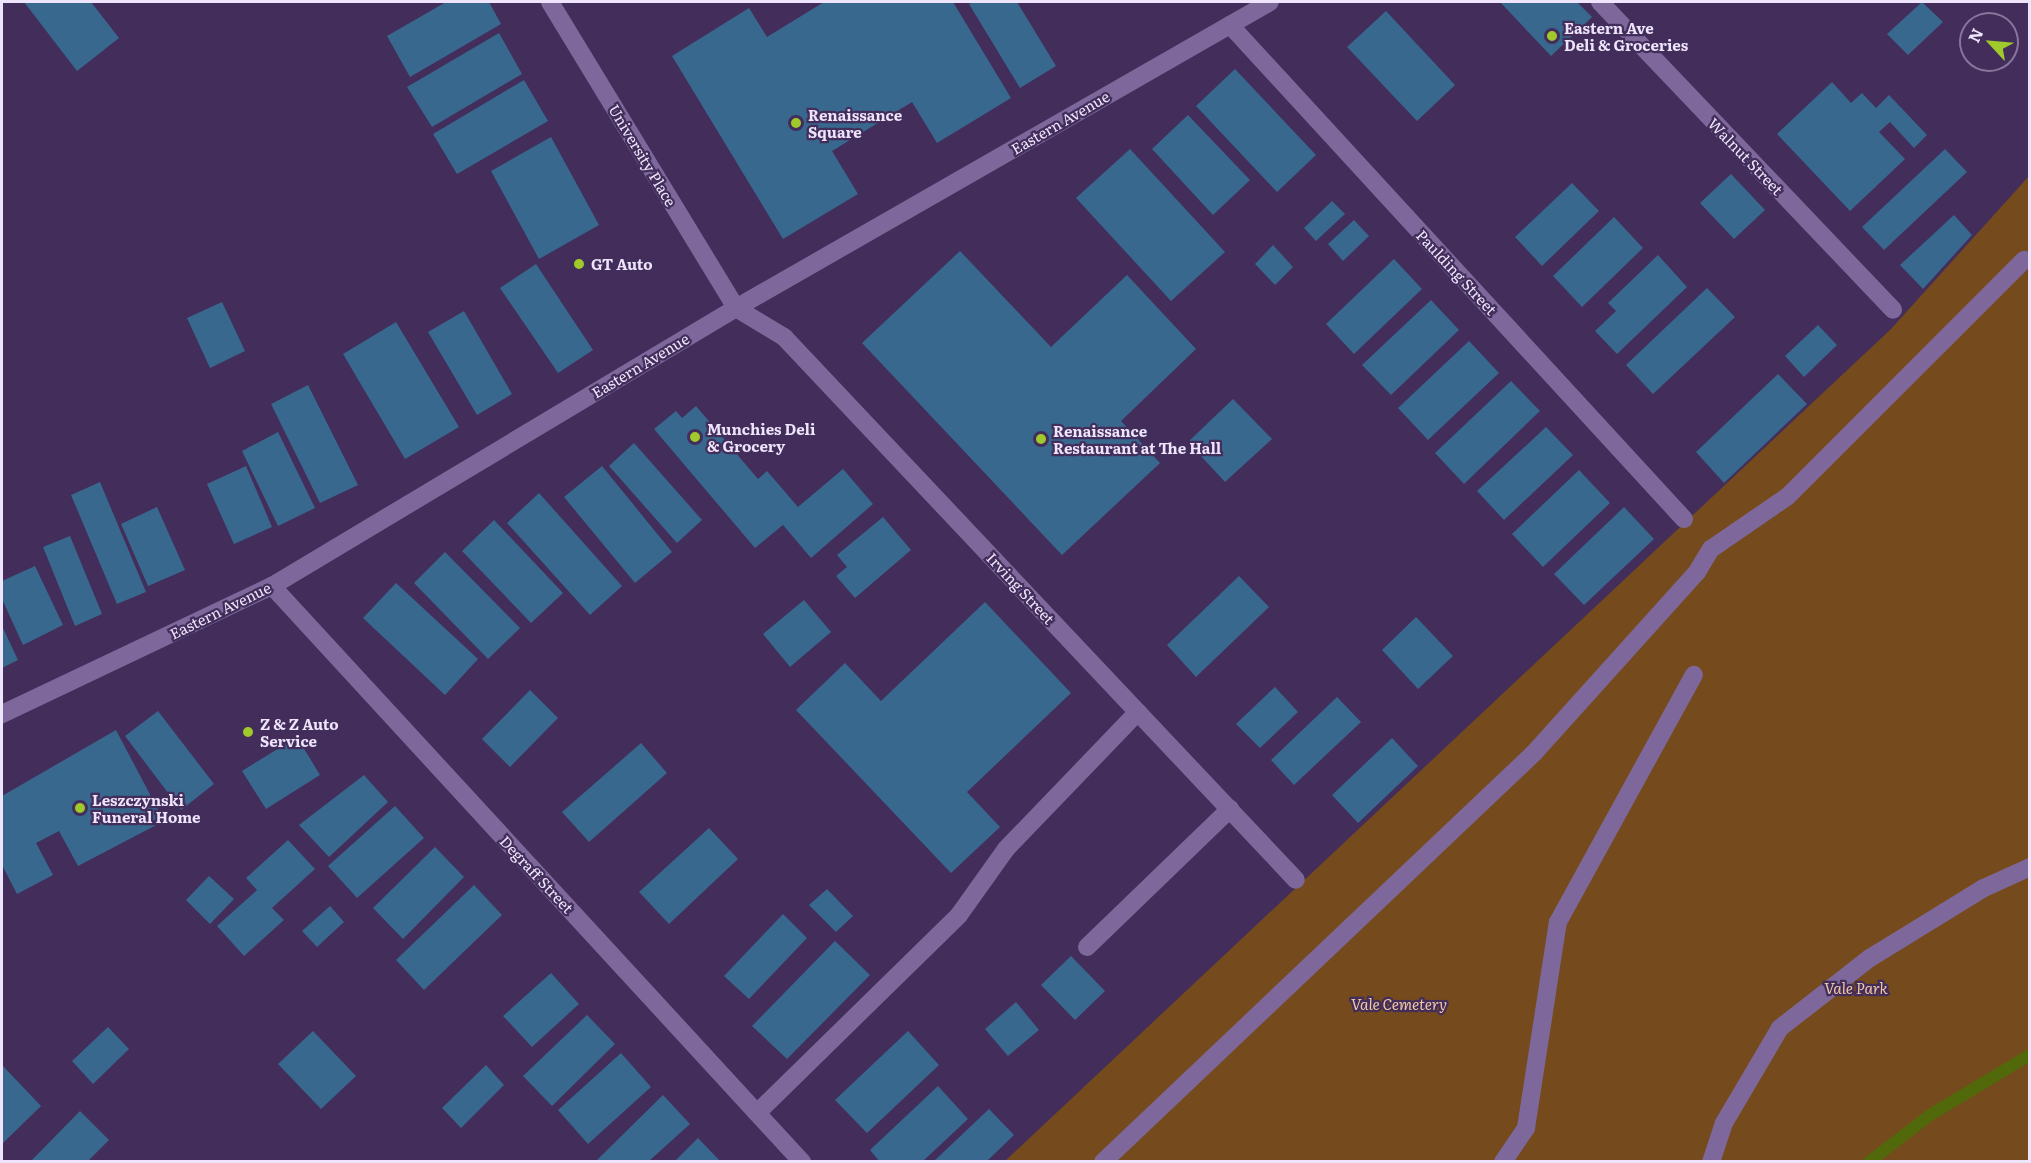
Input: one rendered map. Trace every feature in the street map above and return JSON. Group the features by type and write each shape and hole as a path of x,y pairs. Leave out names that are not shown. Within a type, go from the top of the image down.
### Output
{"street":[{"name":"University Place","path":"550,2 736,308"},
{"name":"Eastern Avenue","path":"2,714 272,586 736,308 1270,2"},
{"name":"Walnut Street","path":"1600,2 1893,310"},
{"name":"Paulding Street","path":"1230,25 1684,519"},
{"path":"1103,1161 1534,753 1697,572 1711,549 1788,496 2024,260"},
{"name":"Irving Street","path":"736,308 784,337 1296,880"},
{"name":"Degraff Street","path":"272,586 802,1161"},
{"path":"1503,1161 1526,1128 1558,922 1694,675"},
{"path":"757,1113 959,915 1006,849 1138,712"},
{"path":"1087,947 1230,809"},
{"path":"1711,1161 1724,1123 1780,1028 1870,958 1984,888 2030,867"}],"green space":[{"name":"Vale Cemetery","path":"2029,176 2029,1161 1004,1162 1891,329"}],"building":[{"path":"24,2 91,2 119,38 77,71"},
{"path":"446,2 489,2 501,24 410,77 387,36"},
{"name":"Renaissance Square","path":"824,2 953,2 1011,98 937,143 912,102 832,151 858,194 783,239 672,56 749,8 767,37"},
{"path":"1017,2 1056,66 1020,88 969,4"},
{"name":"Eastern Ave Deli & Groceries","path":"1500,2 1577,2 1592,17 1551,56"},
{"path":"1922,2 1943,22 1908,55 1887,34"},
{"path":"1386,11 1455,85 1417,121 1347,47"},
{"path":"499,33 522,74 432,127 407,87"},
{"path":"1235,69 1316,155 1277,192 1196,106"},
{"path":"524,80 548,121 457,174 433,134"},
{"path":"1832,82 1851,103 1862,93 1876,108 1889,95 1927,135 1914,148 1890,122 1879,132 1905,159 1850,211 1777,134"},
{"path":"1188,115 1250,180 1213,215 1152,149"},
{"path":"551,137 599,225 539,259 491,171"},
{"path":"1130,149 1225,252 1171,301 1076,198"},
{"path":"1945,149 1967,172 1884,250 1862,227"},
{"path":"1731,174 1765,210 1734,239 1700,203"},
{"path":"1572,183 1599,211 1542,266 1515,237"},
{"path":"1332,201 1345,214 1316,241 1304,228"},
{"path":"1954,215 1972,235 1923,289 1900,265"},
{"path":"1614,217 1643,248 1582,307 1553,276"},
{"path":"1354,220 1369,236 1343,261 1328,244"},
{"path":"1273,245 1293,267 1275,285 1255,264"},
{"path":"960,251 1051,347 1127,275 1196,349 1121,421 1160,463 1062,555 862,343"},
{"path":"1658,255 1687,287 1617,354 1595,331 1616,311 1608,303"},
{"path":"1394,259 1422,289 1354,354 1326,324"},
{"path":"536,264 593,350 558,373 500,288"},
{"path":"1707,288 1735,317 1653,394 1626,365"},
{"path":"1431,300 1459,330 1391,395 1362,365"},
{"path":"222,302 245,351 210,368 187,318"},
{"path":"464,311 512,394 477,415 428,332"},
{"path":"396,322 459,427 405,459 343,354"},
{"path":"1818,325 1837,345 1804,377 1785,356"},
{"path":"1469,341 1499,373 1428,440 1398,408"},
{"path":"1778,374 1807,404 1724,483 1696,452"},
{"path":"1511,381 1540,411 1464,484 1435,453"},
{"path":"308,385 358,485 320,503 271,404"},
{"path":"1233,399 1272,439 1225,482 1188,442"},
{"path":"696,406 758,479 767,471 798,507 843,469 873,504 811,558 783,525 755,548 654,429 676,411 682,418"},
{"path":"1546,427 1573,455 1504,520 1477,491"},
{"path":"278,432 315,508 278,526 242,451"},
{"path":"634,443 702,520 677,543 609,466"},
{"path":"246,466 272,527 234,544 207,484"},
{"path":"602,466 672,552 635,583 564,497"},
{"path":"1579,470 1610,503 1543,567 1512,534"},
{"path":"100,482 146,592 117,604 71,495"},
{"path":"539,493 622,586 590,615 507,523"},
{"path":"157,507 185,570 148,586 121,524"},
{"path":"1624,507 1654,539 1584,605 1554,574"},
{"path":"883,517 911,550 855,598 836,576 847,567 837,555"},
{"path":"494,520 563,593 531,623 462,551"},
{"path":"70,536 102,614 75,626 43,547"},
{"path":"445,552 520,628 488,659 414,583"},
{"path":"35,566 63,625 23,645 2,599 2,581"},
{"path":"1239,576 1269,607 1196,677 1167,645"},
{"path":"396,583 478,659 445,695 363,618"},
{"path":"804,600 831,632 790,667 763,634"},
{"path":"985,602 1071,693 967,792 1000,827 951,873 796,710 845,663 881,701"},
{"path":"1416,617 1453,656 1418,689 1382,650"},
{"path":"2,626 18,660 2,668"},
{"path":"1275,687 1298,712 1260,748 1236,724"},
{"path":"530,690 558,718 510,767 482,739"},
{"path":"1337,697 1361,722 1294,785 1271,760"},
{"path":"158,711 214,784 181,810 125,736"},
{"name":"Leszczynski Funeral Home","path":"116,730 164,821 78,866 59,831 36,843 53,875 17,894 2,865 2,796"},
{"path":"297,737 320,775 266,809 242,771"},
{"path":"1392,738 1418,766 1358,823 1332,795"},
{"path":"641,743 667,773 589,842 562,812"},
{"path":"364,775 388,802 329,857 299,825"},
{"path":"395,806 424,838 357,898 328,866"},
{"path":"709,828 738,859 669,924 639,892"},
{"path":"288,840 315,869 272,908 284,920 244,956 217,926 257,890 246,878"},
{"path":"435,847 464,877 403,939 373,908"},
{"path":"209,876 234,899 210,924 186,900"},
{"path":"474,885 502,915 424,990 396,960"},
{"path":"827,889 853,916 836,932 809,905"},
{"path":"330,906 344,922 317,947 302,931"},
{"path":"783,914 807,938 749,999 724,976"},
{"path":"835,941 870,975 787,1059 752,1026"},
{"path":"1071,956 1105,991 1075,1020 1041,985"},
{"path":"551,973 579,1004 532,1047 503,1016"},
{"path":"1016,1002 1039,1030 1008,1056 985,1029"},
{"path":"587,1015 615,1044 552,1106 523,1076"},
{"path":"108,1027 129,1049 93,1084 72,1061"},
{"path":"313,1031 356,1076 321,1109 278,1064"},
{"path":"908,1031 939,1065 867,1133 835,1100"},
{"path":"621,1053 651,1087 588,1144 558,1110"},
{"path":"2,1065 41,1106 2,1144"},
{"path":"486,1065 504,1085 461,1128 442,1108"},
{"path":"938,1086 968,1119 922,1162 880,1162 870,1150"},
{"path":"663,1095 690,1124 648,1162 595,1162"},
{"path":"989,1109 1014,1135 986,1162 933,1162"},
{"path":"80,1111 109,1140 87,1162 30,1162"},
{"path":"698,1138 721,1162 674,1162"}],"waterway":[{"path":"1869,1162 1930,1115 2030,1055"}],"place":[{"name":"Eastern Ave Deli & Groceries","path":"1552,36"},
{"name":"Renaissance Square","path":"796,123"},
{"name":"GT Auto","path":"579,264"},
{"name":"Munchies Deli & Grocery","path":"695,437"},
{"name":"Renaissance Restaurant at The Hall","path":"1041,439"},
{"name":"Z & Z Auto Service","path":"248,732"},
{"name":"Leszczynski Funeral Home","path":"80,808"}],"park label":[{"name":"Vale Park","path":"1856,988"}]}
